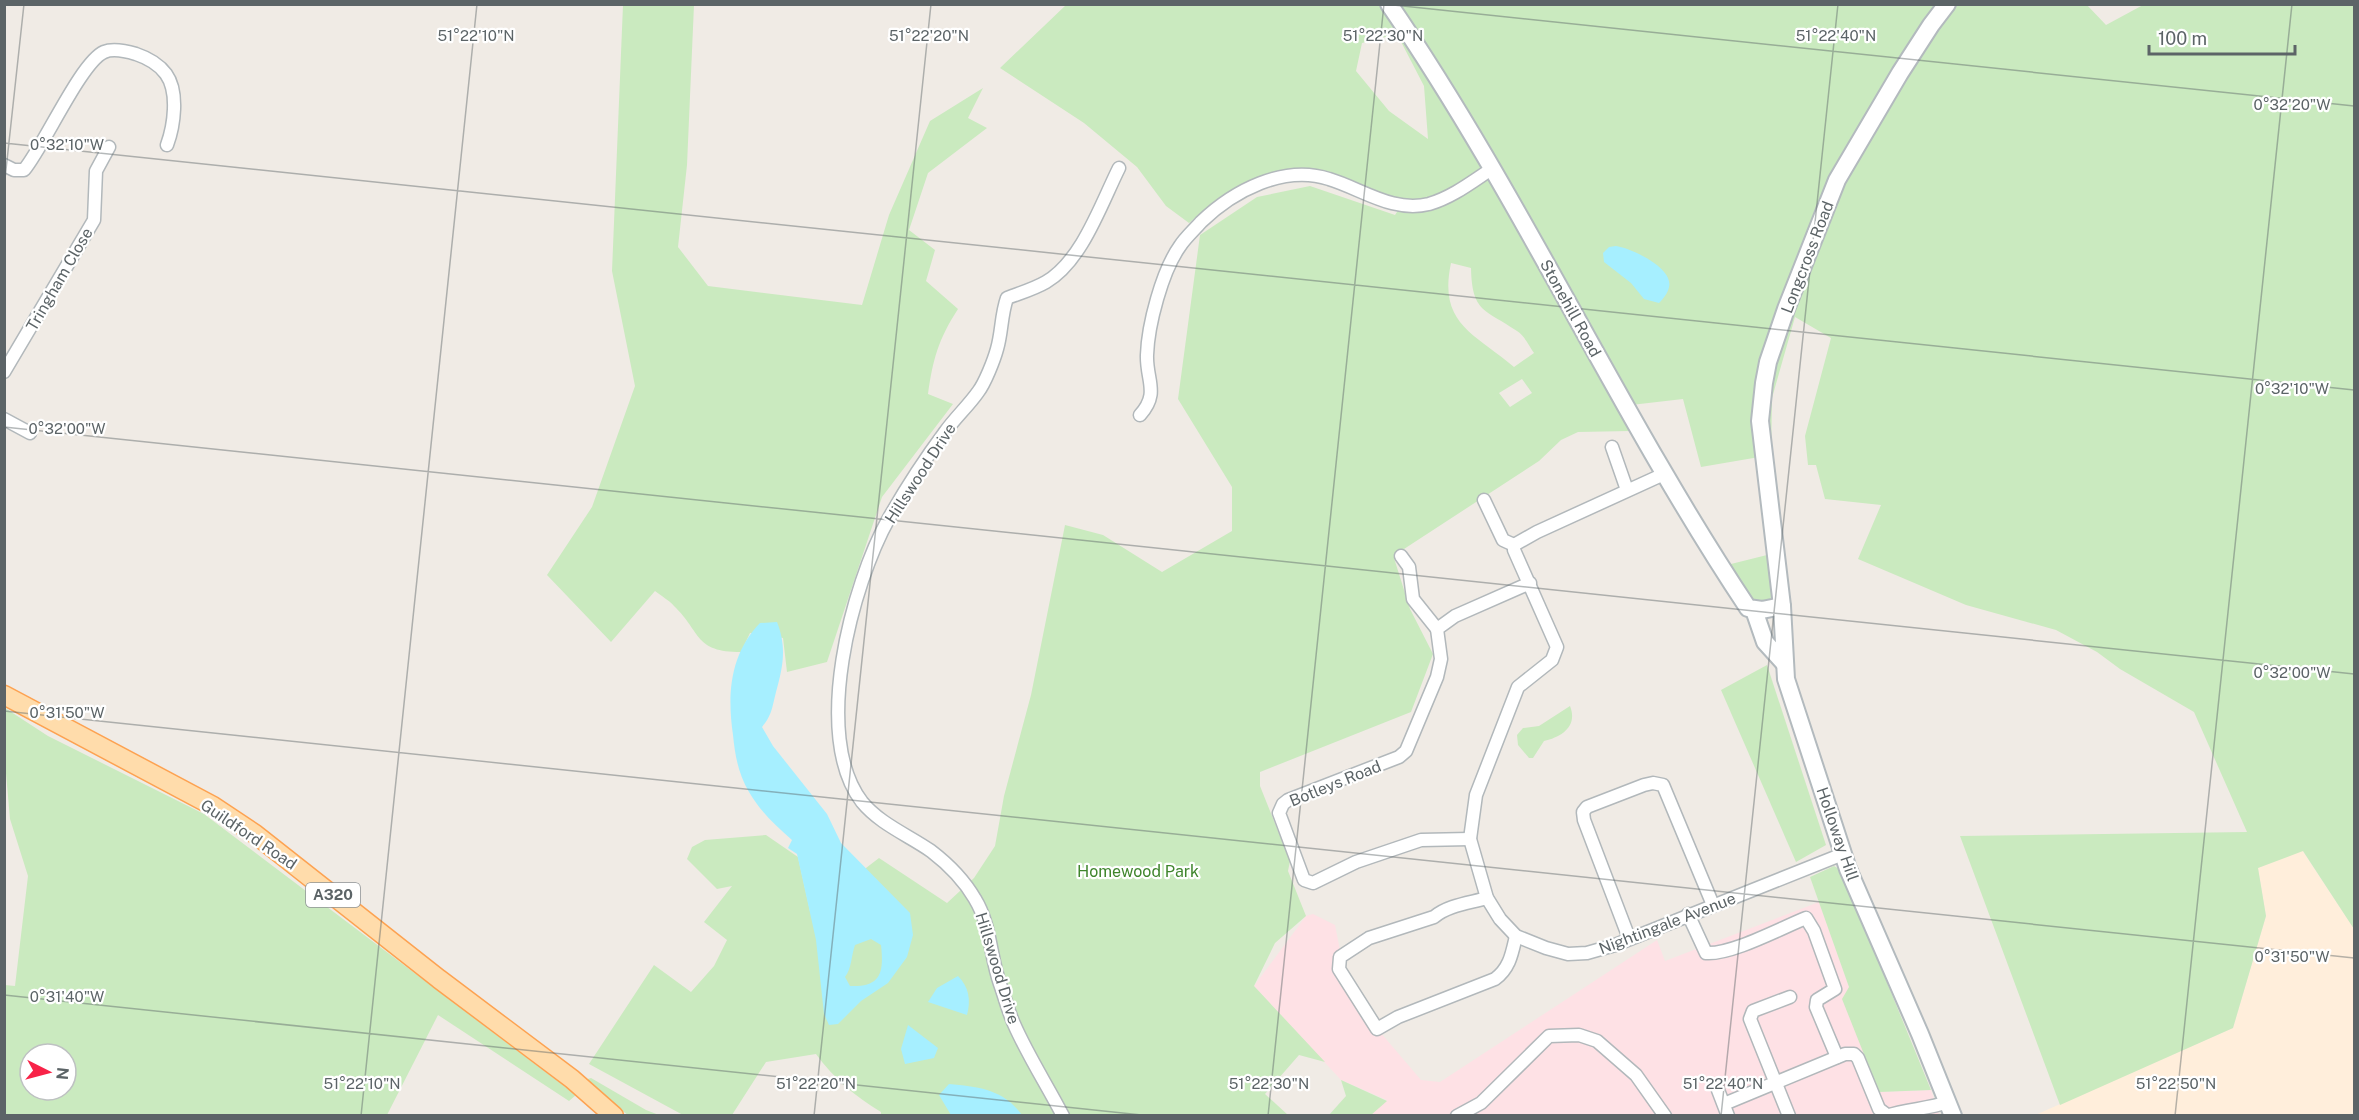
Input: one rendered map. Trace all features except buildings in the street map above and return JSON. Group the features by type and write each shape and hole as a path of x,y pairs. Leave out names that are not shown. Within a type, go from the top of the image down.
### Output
{"main road":[{"name":"Stonehill Road","path":"1389,4 1434,71 1493,168 1664,474 1728,579 1748,608 1754,610 1765,642 1784,663"},
{"name":"Longcross Road","path":"1775,540 1760,421 1768,362 1786,309 1837,180 1930,25 1947,4"},
{"name":"Holloway Hill","path":"1775,540 1782,606 1784,663 1795,712 1843,854 1951,1109"},
{"path":"1754,610 1782,606"},
{"name":"Guildford Road","path":"4,695 213,806 255,834 448,986 572,1079 614,1116"}],"street":[{"path":"4,165 14,170 24,170 85,71 104,52 114,50 146,57 159,66 168,78 174,114 172,132 167,145"},
{"name":"Tringham Close","path":"4,372 94,220 96,171 109,147"},
{"name":"Hillswood Drive","path":"1063,1116 1014,1023 999,980 989,934 977,902 964,881 931,852 892,828 862,802 847,774 839,737 838,703 843,656 854,606 887,520 946,430 978,393 998,348 1003,310 1007,298 1046,282 1064,267 1079,248 1119,168"},
{"path":"1140,415 1149,405 1152,391 1147,357 1149,335 1163,283 1179,247 1202,222 1232,197 1268,180 1303,174 1328,178 1382,201 1400,205 1428,204 1454,194 1493,168"},
{"path":"4,419 30,433"},
{"path":"1612,447 1628,490"},
{"path":"1514,545 1537,532 1664,474"},
{"name":"Nightingale Avenue","path":"1484,500 1503,540 1514,545 1514,550 1557,647 1556,655 1552,660 1518,687 1503,720 1476,795 1470,839 1487,898 1500,919 1516,936 1546,948 1577,954 1615,945 1843,854"},
{"path":"1401,556 1409,567 1413,599 1417,607 1437,629 1455,616 1530,583"},
{"name":"Botleys Road","path":"1437,629 1441,659 1437,677 1406,751 1399,757 1288,800 1280,808 1280,818 1304,880 1313,883 1356,862 1421,840 1470,839"},
{"path":"1629,938 1584,820 1583,812 1587,807 1607,799 1644,785 1663,785 1713,905"},
{"path":"1487,898 1458,905 1434,916 1369,938 1340,957 1339,969 1377,1029 1398,1017 1495,979 1510,963 1516,936"},
{"path":"1688,914 1706,954 1729,949 1806,918 1814,931 1835,989 1817,1000 1816,1007 1838,1057"},
{"path":"1789,1116 1750,1019 1753,1011 1790,997"},
{"path":"1457,1116 1481,1103 1550,1036 1560,1034 1579,1035 1597,1041 1636,1075 1665,1116"},
{"path":"1718,1090 1726,1110 1775,1083 1845,1054 1854,1054 1858,1058 1879,1109 1886,1115 1951,1109"}],"shaded area":[{"path":"2302,850 2354,929 2354,1115 2033,1116 2233,1028 2266,916 2258,868"},
{"path":"1819,902 1849,987 1879,1092 1931,1090 1939,1115 1371,1115 1387,1100 1341,1080 1254,986 1306,916 1313,914 1335,925 1340,950 1335,964 1340,985 1421,1080 1440,1082 1657,940 1665,961"}],"green space":[{"name":"Homewood Park","path":"2086,4 2106,25 2143,5 2354,5 2354,929 2303,851 2258,868 2266,916 2233,1028 2060,1105 1960,836 2247,832 2194,712 2120,669 2097,652 2056,630 1966,605 1858,559 1881,505 1825,499 1816,465 1808,465 1805,436 1831,338 1795,317 1772,398 1771,455 1701,467 1683,399 1631,405 1630,431 1578,432 1561,440 1539,461 1404,549 1394,558 1410,609 1433,654 1411,712 1260,772 1260,786 1290,861 1288,871 1306,916 1275,943 1254,986 1325,1062 1299,1055 1265,1094 1288,1115 881,1115 881,1112 838,1079 816,1054 766,1062 732,1115 683,1115 589,1064 654,965 691,992 714,966 727,940 704,922 732,886 717,889 687,859 692,847 705,840 766,835 798,857 810,911 879,858 947,903 974,878 995,846 1004,796 1031,695 1065,525 1103,535 1162,572 1232,531 1232,487 1178,399 1200,235 1257,197 1310,186 1395,215 1405,200 1302,168 1250,180 1220,197 1189,223 1166,206 1137,167 1084,123 1000,68 1066,5","holes":["1397,34 1424,86 1428,139 1389,111 1356,71 1362,43","1451,263 1471,268 1474,294 1482,308 1520,333 1534,353 1514,367 1473,335 1455,314 1448,284","1522,379 1532,393 1510,407 1499,393"]},
{"path":"623,5 694,5 687,165 678,247 708,286 862,305 889,215 930,121 983,88 968,118 987,128 928,173 909,230 935,250 926,281 958,309 937,350 928,394 953,404 882,497 827,662 787,672 783,638 750,633 741,652 715,649 700,639 672,604 655,591 611,642 547,575 592,507 635,386 612,271"},
{"path":"1771,554 1774,592 1768,603 1752,603 1727,565"},
{"path":"1767,665 1826,845 1796,862 1721,690"},
{"path":"1570,706 1572,719 1567,730 1557,737 1544,741 1533,758 1529,758 1518,745 1517,735 1523,728 1539,726"},
{"path":"5,708 48,736 204,814 576,1095 569,1101 438,1015 387,1115 5,1115 5,985 15,986 28,876 10,819 5,762"},
{"path":"1834,866 1841,870 1931,1090 1879,1092 1842,999 1849,987 1810,877"},
{"path":"591,1078 646,1110 659,1115 628,1115 581,1081"},
{"path":"1341,1080 1387,1101 1371,1115 1329,1115 1346,1096"}],"water":[{"path":"1616,246 1641,255 1665,273 1669,280 1669,287 1659,303 1644,299 1631,283 1604,262 1603,253 1609,247"},
{"path":"777,622 783,649 781,674 768,719 762,727 773,746 827,814 841,843 910,913 913,935 907,957 888,983 861,1001 838,1024 829,1025 824,1014 816,940 797,854 788,848 792,840 768,818 753,799 742,778 736,757 730,705 733,675 742,648 760,623","holes":["871,939 881,945 882,963 878,976 868,984 850,986 845,977 855,945"]},
{"path":"958,976 968,994 967,1015 928,1002 937,988"},
{"path":"908,1025 938,1048 934,1058 905,1064 901,1049"},
{"path":"949,1084 990,1091 1015,1106 1022,1115 951,1115 939,1095"}]}
